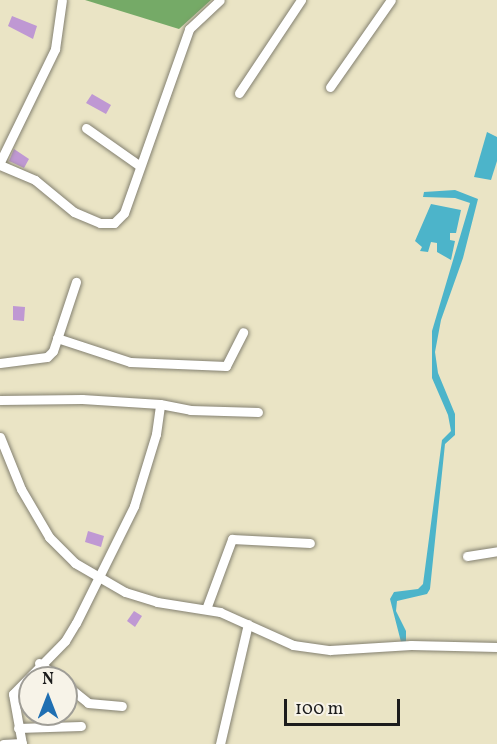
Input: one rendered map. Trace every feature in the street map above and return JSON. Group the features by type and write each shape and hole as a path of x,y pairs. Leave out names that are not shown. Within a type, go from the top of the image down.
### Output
{"street":[{"path":"62,0 55,49 0,164 35,180 74,212 100,223 114,223 124,213 189,29 220,0"},
{"path":"238,93 302,0"},
{"path":"330,87 391,0"},
{"path":"86,128 140,166"},
{"path":"0,363 46,357 57,338 76,282"},
{"path":"57,338 130,362 226,366 243,332"},
{"path":"0,400 160,404 190,410 258,412"},
{"path":"2,744 22,744 13,694 39,663 65,641 134,507 156,434 160,404"},
{"path":"1,443 37,520 64,554 96,578 142,599 206,609 248,624 294,645 330,650 411,645 497,647"},
{"path":"206,609 232,539 310,543"},
{"path":"467,556 497,551"},
{"path":"220,744 248,624"},
{"path":"39,663 43,666"},
{"path":"78,695 88,703 122,706"},
{"path":"18,728 81,726"}],"green space":[{"path":"85,0 211,0 179,29"}],"water":[{"path":"487,132 497,137 497,161 491,180 474,177"},
{"path":"455,190 478,199 463,258 441,320 435,352 438,373 455,414 455,435 445,444 430,589 427,594 397,601 396,611 406,631 406,642 401,642 390,599 394,592 418,589 423,584 442,440 451,431 448,415 432,378 432,331 470,203 455,198 423,197 424,192"},
{"path":"431,204 461,210 456,233 450,233 450,240 455,241 451,260 437,252 437,243 431,242 428,252 420,251 422,247 415,241"}],"building":[{"path":"12,16 37,26 33,39 8,26"},
{"path":"92,94 111,105 106,114 86,103"},
{"path":"14,149 29,159 24,168 9,161"},
{"path":"13,306 25,307 24,321 13,320"},
{"path":"88,531 104,536 101,547 85,542"},
{"path":"134,611 142,616 135,627 127,621"}]}
